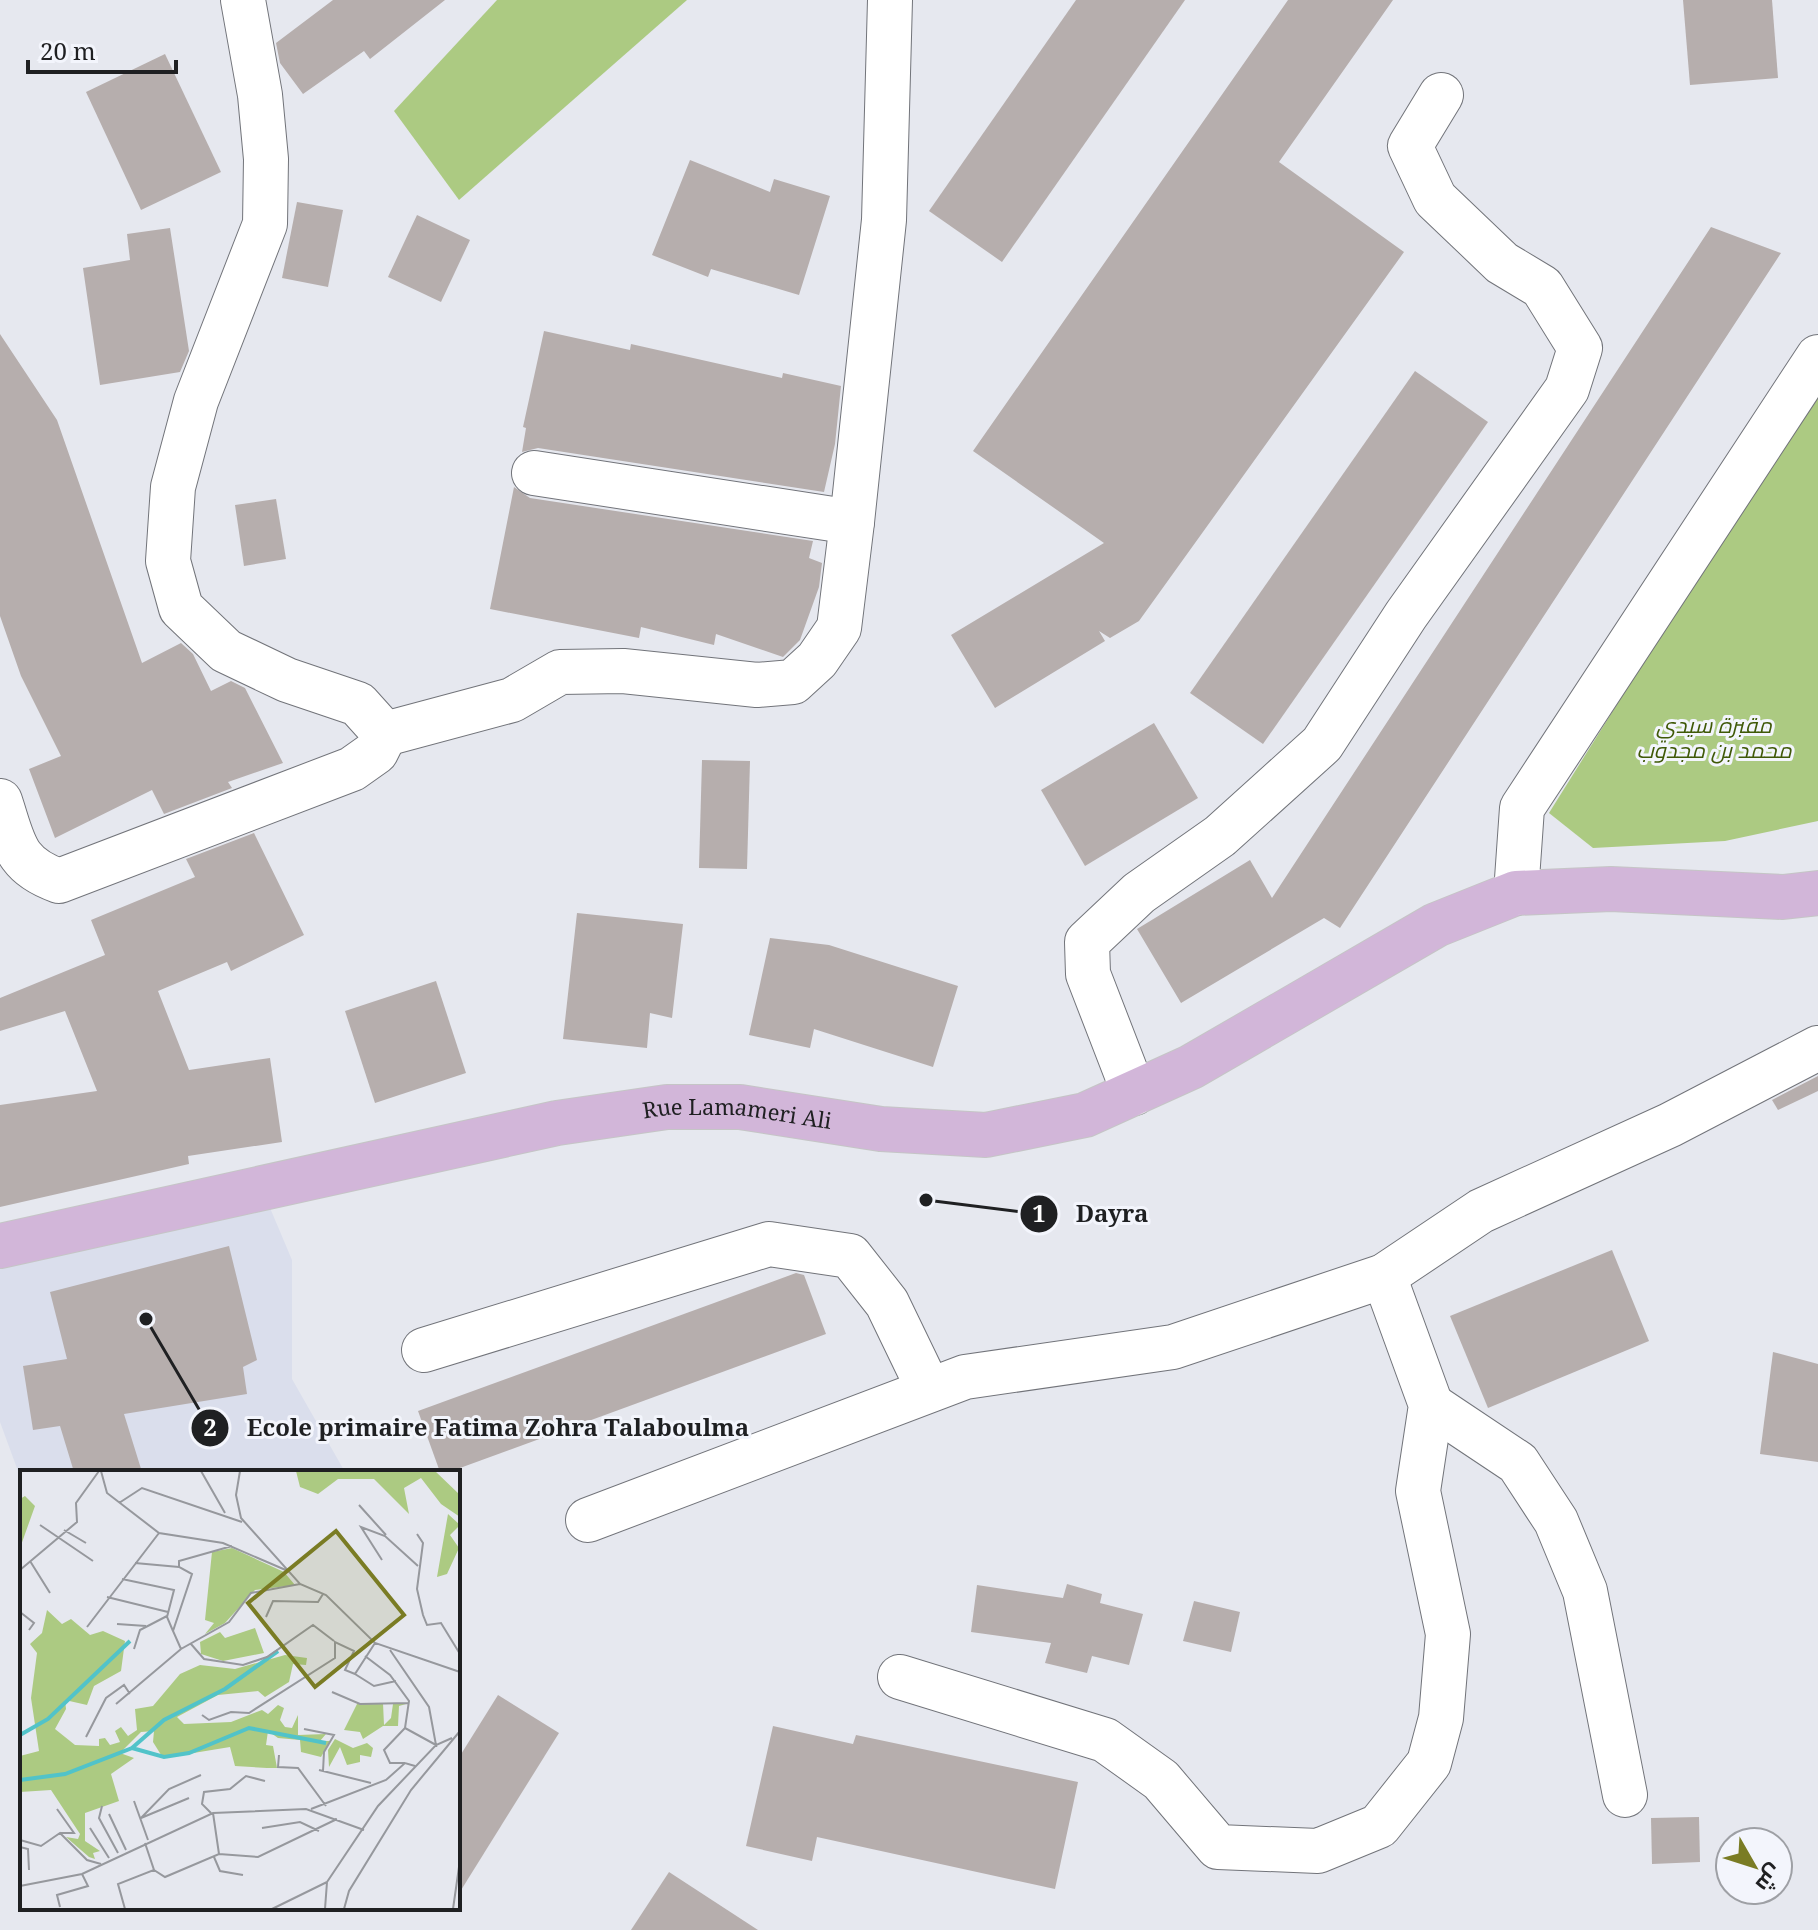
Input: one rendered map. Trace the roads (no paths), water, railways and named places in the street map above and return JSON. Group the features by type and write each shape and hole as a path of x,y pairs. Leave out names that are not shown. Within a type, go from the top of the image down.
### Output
{"main road":[{"name":"Rue Lamameri Ali","path":"0,1246 557,1123 667,1107 740,1107 881,1129 986,1135 1085,1115 1191,1067 1436,925 1516,893 1611,889 1806,889"}],"street":[{"path":"243,0 260,95 266,159 265,224 196,401 173,487 168,561 181,608 226,651 287,680 358,704 385,734"},
{"path":"0,801 17,851 34,872 59,881 352,769 376,752 385,734 512,700 560,672 623,671 757,685 793,682 817,660 839,628 884,220 890,0"},
{"path":"1134,1093 1088,974 1087,942 1139,893 1220,836 1322,744 1406,615 1567,389 1580,348 1542,287 1502,263 1435,199 1410,146 1441,95"},
{"path":"1516,893 1522,808 1818,357"},
{"path":"534,473 852,522"},
{"path":"588,1520 965,1377 1173,1347 1384,1276 1481,1211 1670,1125 1818,1048"},
{"path":"424,1350 769,1244 850,1256 887,1303 929,1390"},
{"path":"900,1677 1105,1740 1161,1780 1218,1847 1318,1851 1379,1826 1429,1763 1441,1718 1448,1634 1418,1491 1431,1405 1384,1276"},
{"path":"1431,1405 1518,1463 1556,1521 1585,1591 1625,1795"}],"place":[{"name":"Dayra","path":"926,1200"},
{"name":"Ecole primaire Fatima Zohra Talaboulma","path":"146,1319"}],"park label":[{"name":"مقبرة سيدي محمد بن مجدوب","path":"1714,738"}]}
